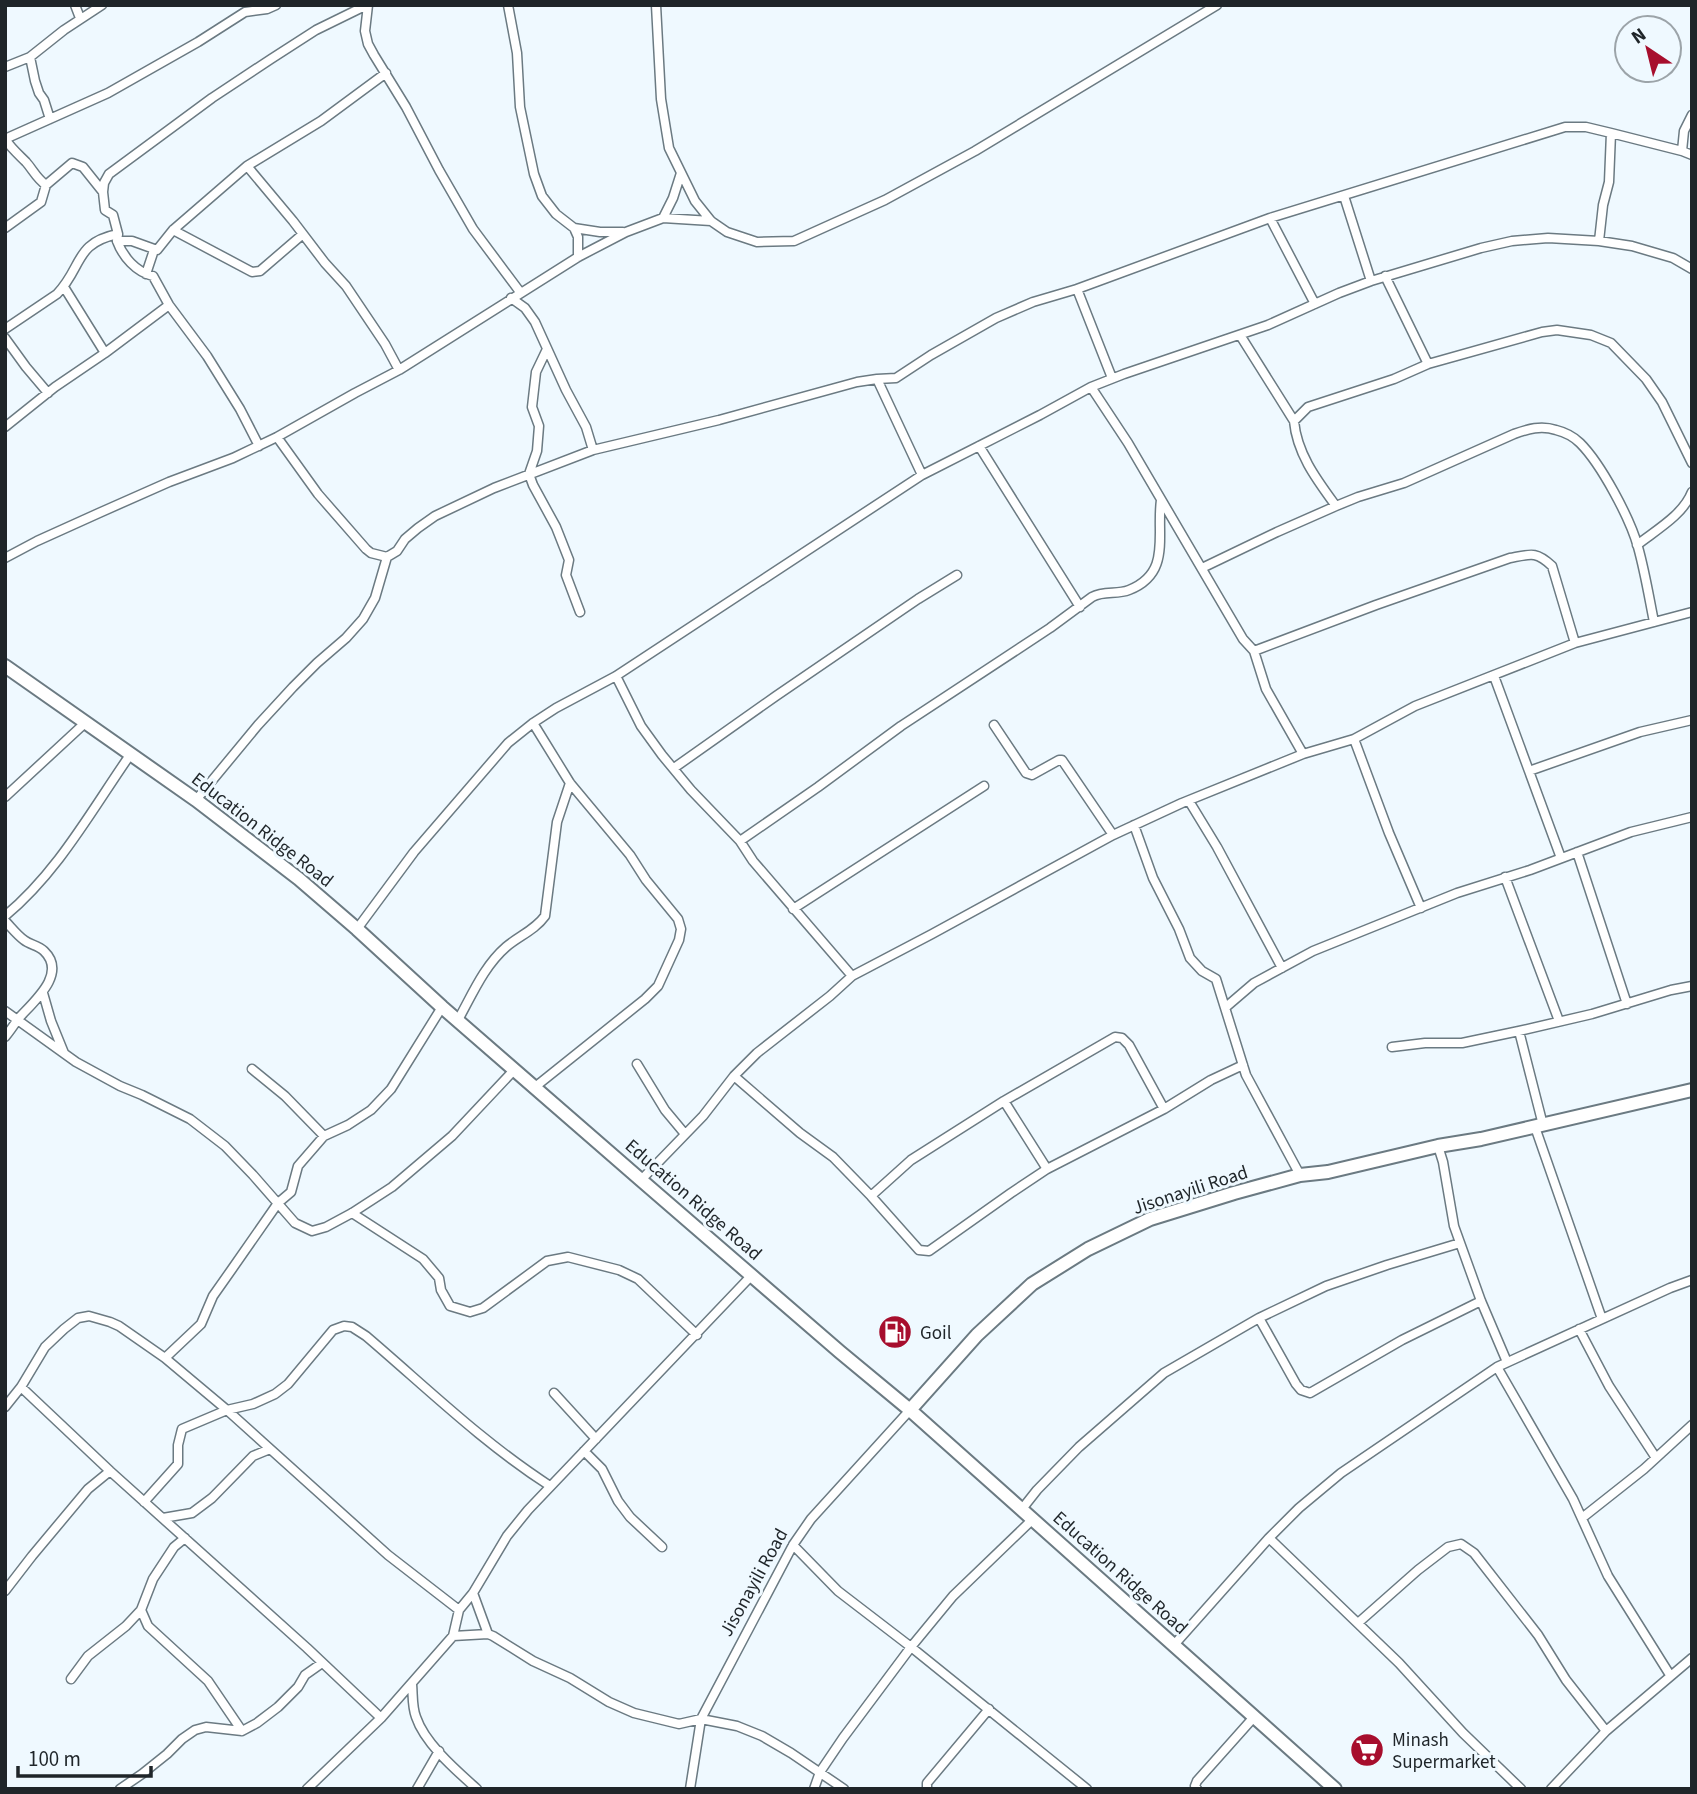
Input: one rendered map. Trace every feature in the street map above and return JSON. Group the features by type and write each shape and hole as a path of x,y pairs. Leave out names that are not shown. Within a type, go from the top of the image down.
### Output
{"main road":[{"name":"Education Ridge Road","path":"5,666 196,800 299,879 442,1007 910,1410 1335,1789"},
{"name":"Jisonayili Road","path":"910,1410 976,1335 1032,1284 1088,1249 1150,1219 1234,1192 1300,1175 1328,1172 1692,1090"}],"street":[{"path":"75,5 80,18"},
{"path":"5,67 30,57 80,18 102,5"},
{"path":"46,185 5,139 108,93 238,15 256,7 267,9 276,5"},
{"path":"367,5 365,32 368,44 407,107 472,229 520,292"},
{"path":"259,446 207,356 169,305 153,276 145,274 121,251 113,215 105,210 104,183 109,174 212,98 316,30 367,5"},
{"path":"508,5 517,53 520,107 534,174 541,196 556,214 574,228 578,237 578,257"},
{"path":"656,5 661,99 669,148 695,201 711,221 727,232 757,242 794,241 885,200 975,151 1217,5"},
{"path":"30,57 34,81 50,119"},
{"path":"145,274 154,250 207,199 247,166 321,121 386,73"},
{"path":"1682,151 1684,131 1692,115"},
{"path":"196,800 293,687 363,619 375,598 387,557 397,551 405,539 435,516 529,474 593,450 719,420 857,382 896,379 931,355 996,318 1033,302 1077,289 1270,218 1565,127 1586,127 1692,155"},
{"path":"1599,242 1603,205 1609,182 1611,133"},
{"path":"5,228 41,202 46,185 72,163 83,167 103,192"},
{"path":"247,166 346,286 385,344 398,370"},
{"path":"663,218 681,173"},
{"path":"1343,196 1371,281"},
{"path":"5,558 99,513 277,437 398,370 520,292 626,232 663,218 711,221"},
{"path":"1270,218 1315,304"},
{"path":"574,228 626,232"},
{"path":"173,230 252,272 260,271 303,234"},
{"path":"5,329 57,294 88,247 104,236 118,237 157,250"},
{"path":"357,929 422,843 508,743 533,723 616,676 922,475 1091,387 1268,325 1385,276 1512,241 1548,238 1632,246 1673,258 1692,269"},
{"path":"1385,276 1428,364"},
{"path":"64,287 105,353"},
{"path":"1077,289 1112,379"},
{"path":"511,298 525,308 535,322 586,427 593,450"},
{"path":"5,427 169,305"},
{"path":"1294,421 1308,407 1394,379 1428,364 1557,330 1591,335 1611,343 1646,379 1662,402 1692,463"},
{"path":"1240,335 1294,421 1300,449 1315,477 1336,506"},
{"path":"5,338 48,393"},
{"path":"547,349 536,372 532,407 539,426 537,451 529,474 556,527 569,561 566,575 580,612"},
{"path":"877,379 922,475"},
{"path":"1091,387 1128,443 1242,639 1254,651 1266,689 1303,754"},
{"path":"1202,568 1358,497 1404,483 1514,434 1545,428 1558,430 1579,442 1609,485 1637,545 1654,622"},
{"path":"277,437 318,494 383,569"},
{"path":"979,446 1080,607"},
{"path":"1637,545 1678,512 1691,494"},
{"path":"740,841 901,726 1100,593 1128,591 1151,575 1157,567 1160,551 1161,500"},
{"path":"370,553 387,557"},
{"path":"1254,651 1510,558 1532,554 1542,557 1552,566 1575,643"},
{"path":"674,768 957,575"},
{"path":"642,1180 703,1116 734,1076 757,1052 831,996 852,976 1133,825 1303,754 1354,739 1415,706 1575,643 1692,612"},
{"path":"616,676 641,726 691,790 740,841 752,861 852,976"},
{"path":"1494,676 1561,858"},
{"path":"1529,771 1640,732 1692,720"},
{"path":"5,797 85,723"},
{"path":"533,723 570,783 673,911 681,929 679,940 658,986 535,1087"},
{"path":"994,725 1026,773 1032,775 1062,760 1113,835"},
{"path":"1354,739 1420,908"},
{"path":"5,1037 43,993 50,981 51,963 41,947 26,942 5,918 25,900 66,851 130,755"},
{"path":"458,1020 487,969 505,948 540,923 545,916 557,822 570,783"},
{"path":"793,909 984,786"},
{"path":"1189,801 1217,846 1282,968"},
{"path":"1226,1007 1254,983 1313,951 1457,893 1631,832 1692,817"},
{"path":"1133,825 1153,878 1191,958 1202,971 1216,979 1246,1075 1300,1175"},
{"path":"1577,852 1627,1004"},
{"path":"1505,877 1559,1021"},
{"path":"1392,1047 1425,1043 1462,1043 1592,1014 1692,986"},
{"path":"43,993 64,1054"},
{"path":"164,1358 201,1324 213,1296 278,1203 291,1192 298,1166 324,1136 348,1125 370,1110 391,1089 442,1007"},
{"path":"5,1011 76,1062 190,1119 225,1146 295,1223 312,1231 352,1213 392,1187 452,1136 515,1069"},
{"path":"1519,1031 1539,1126 1602,1320"},
{"path":"871,1196 911,1160 1004,1101 1115,1037 1122,1038 1129,1045 1164,1109"},
{"path":"637,1064 685,1134"},
{"path":"734,1076 800,1133 833,1157 919,1251 929,1251 1047,1170 1243,1065"},
{"path":"252,1069 285,1096 324,1136"},
{"path":"1004,1101 1047,1170"},
{"path":"1438,1146 1454,1226 1507,1362"},
{"path":"352,1213 423,1259 439,1278 441,1290 450,1306 470,1312 483,1308 547,1261 568,1257 619,1270 638,1279 697,1335"},
{"path":"1022,1509 1079,1447 1164,1373 1259,1318 1326,1286 1460,1243"},
{"path":"307,1789 381,1718 453,1636 459,1610 473,1593 507,1535 550,1486 752,1275"},
{"path":"1173,1646 1269,1538 1341,1473 1497,1367 1692,1280"},
{"path":"1259,1318 1296,1384 1301,1390 1310,1393 1402,1340 1481,1301"},
{"path":"5,1408 45,1348 64,1329 78,1318 89,1316 110,1322 164,1358 227,1410 388,1555 459,1610"},
{"path":"144,1502 178,1464 178,1445 182,1429 275,1394 288,1384 333,1330 344,1326 352,1327 515,1464 550,1486"},
{"path":"1579,1329 1609,1386 1656,1458"},
{"path":"1497,1367 1573,1499 1608,1576 1670,1675"},
{"path":"21,1387 144,1502 307,1647 381,1718"},
{"path":"555,1392 596,1438"},
{"name":"Jisonayili Road","path":"690,1789 701,1719 793,1545 811,1519 910,1410"},
{"path":"1582,1518 1692,1425"},
{"path":"163,1518 192,1513 212,1498 253,1456 270,1449"},
{"path":"584,1451 602,1469 618,1501 630,1517 662,1547"},
{"path":"5,1591 88,1489 110,1471"},
{"path":"814,1789 820,1772 911,1647 953,1596 1033,1519"},
{"path":"71,1679 88,1656 126,1626 141,1610 153,1579 174,1547 185,1538"},
{"path":"1269,1538 1399,1663 1521,1789"},
{"path":"1358,1623 1418,1570 1448,1547 1461,1544 1474,1553 1538,1635 1566,1680 1606,1731"},
{"path":"793,1545 838,1591 1087,1789"},
{"path":"473,1593 488,1634"},
{"path":"141,1610 148,1626 208,1681 242,1731"},
{"path":"453,1636 488,1634 533,1661 634,1713 679,1724 701,1719 737,1726 762,1736 844,1789"},
{"path":"1551,1789 1606,1731 1692,1658"},
{"path":"120,1789 195,1730 206,1727 242,1731 278,1707 298,1688 305,1675 322,1663"},
{"path":"412,1684 416,1720 425,1736 477,1789"},
{"path":"927,1789 927,1783 989,1709"},
{"path":"1197,1789 1195,1786 1198,1781 1254,1717"},
{"path":"417,1789 439,1751"}],"place":[{"name":"Goil","path":"895,1332"},
{"name":"Minash Supermarket","path":"1367,1750"}]}
